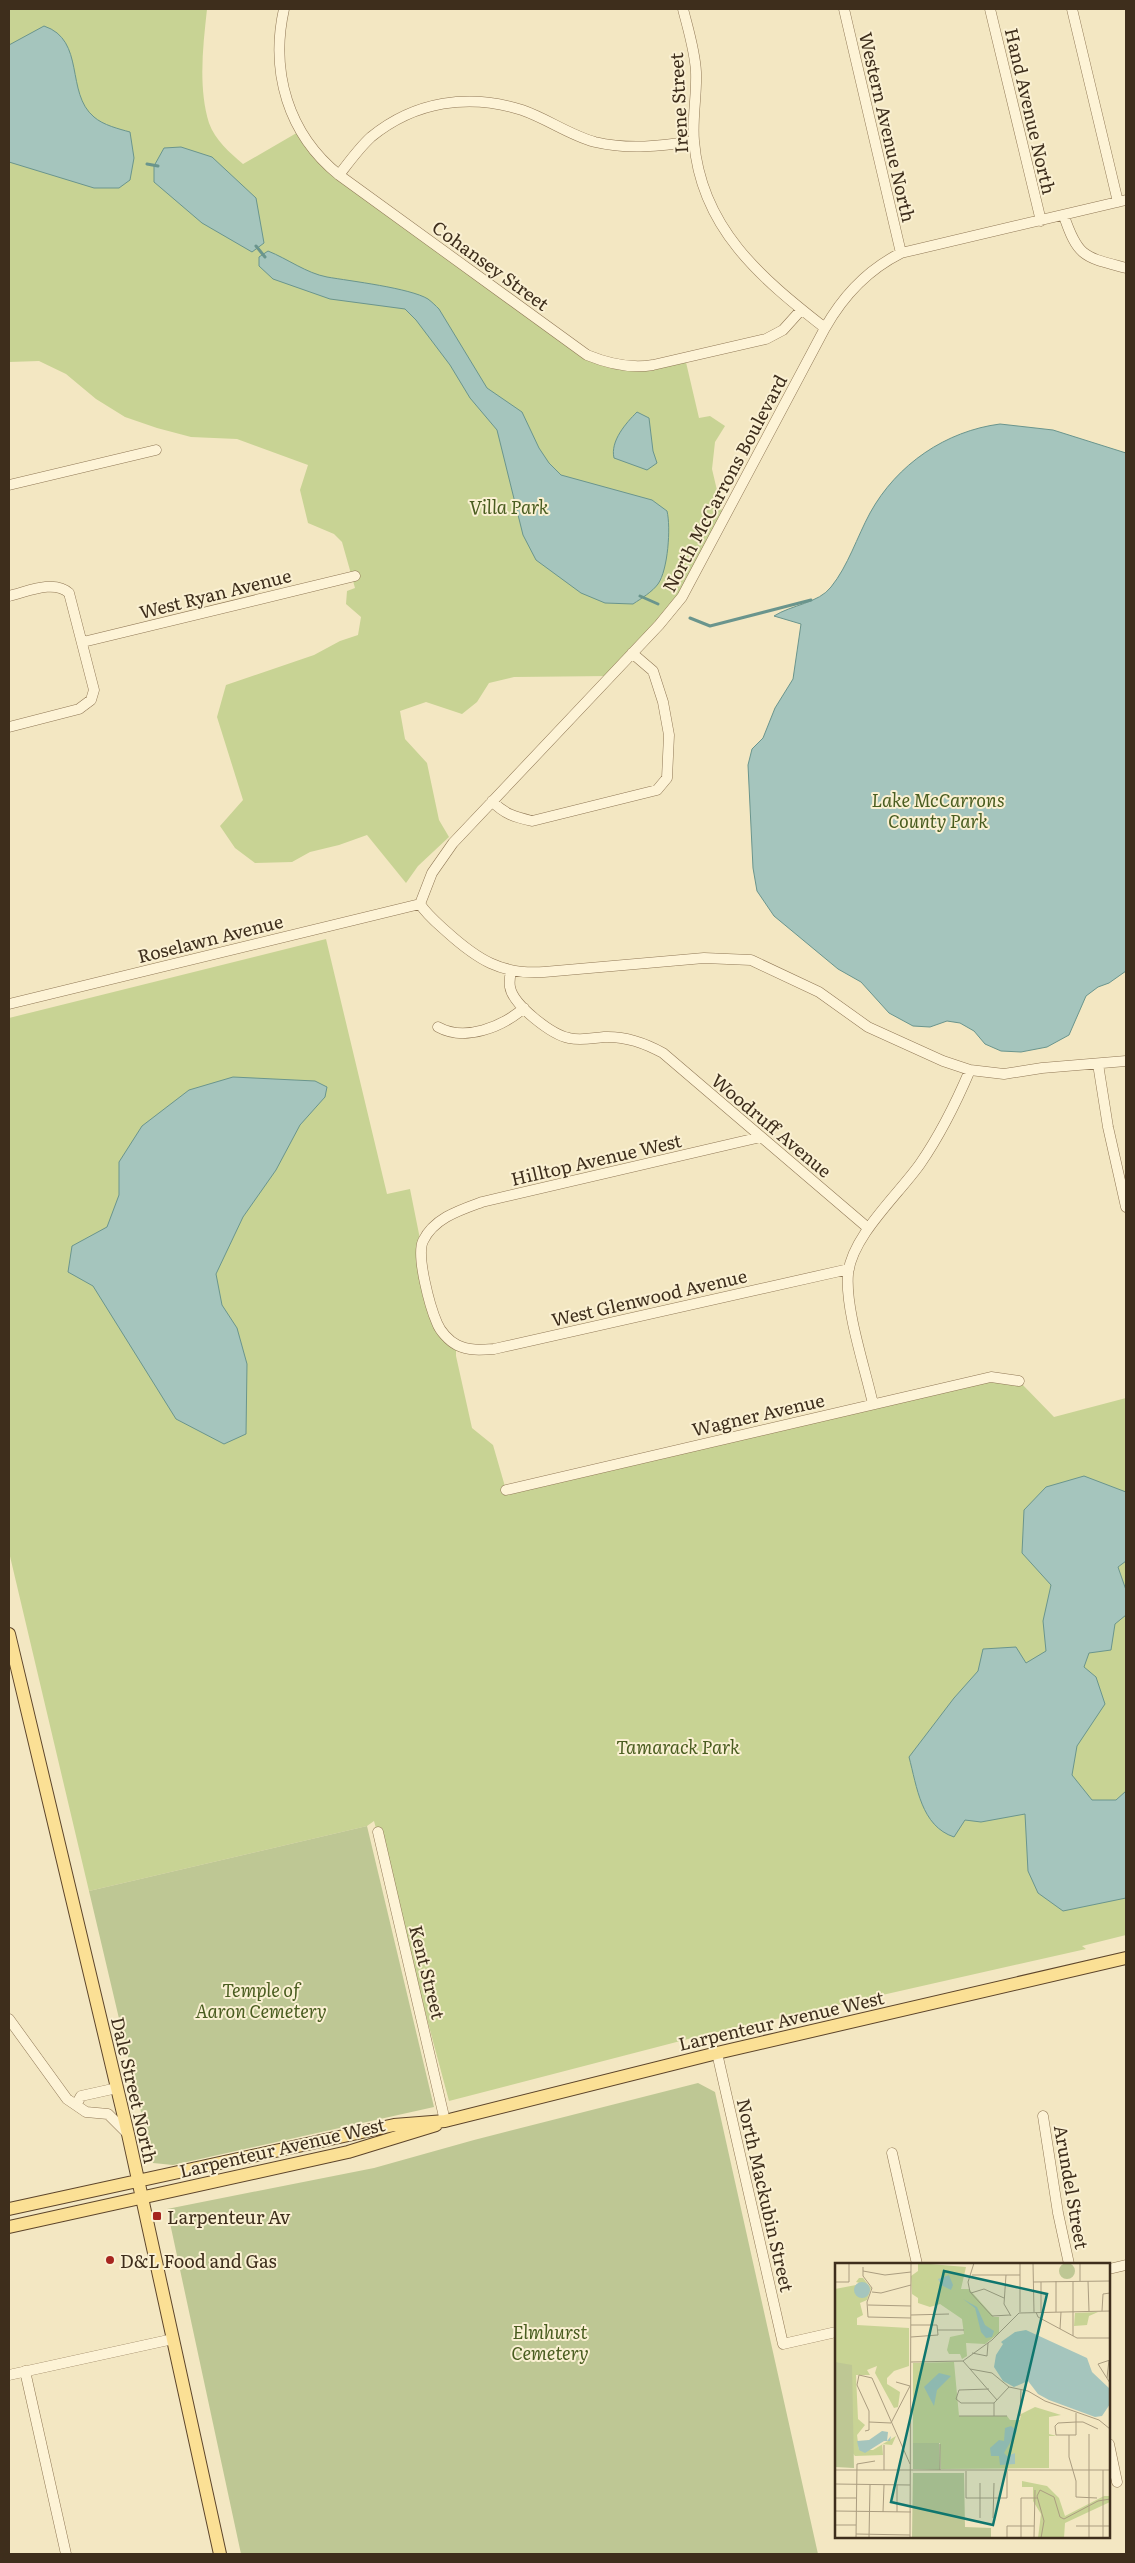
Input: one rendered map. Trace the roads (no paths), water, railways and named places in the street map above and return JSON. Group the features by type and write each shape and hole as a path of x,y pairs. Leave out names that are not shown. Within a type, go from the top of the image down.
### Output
{"main road":[{"name":"Dale Street North","path":"9,1634 128,2134 220,2554"},
{"name":"Larpenteur Avenue West","path":"9,2208 394,2125 445,2121 717,2053 1126,1958"},
{"name":"Larpenteur Avenue West","path":"9,2227 348,2152 428,2129 445,2121"}],"street":[{"name":"Cohansey Street","path":"284,9 278,38 278,58 284,94 291,114 307,142 325,164 578,348 612,364 641,367 653,365 766,339 783,330 801,310"},
{"name":"Irene Street","path":"683,9 696,71 694,141 701,179 709,202 730,239 760,274 825,328"},
{"name":"Western Avenue North","path":"844,9 901,253"},
{"name":"Hand Avenue North","path":"990,9 1041,221"},
{"path":"1072,9 1122,201"},
{"path":"339,175 358,149 387,126 421,108 460,101 482,101 517,109 579,138 616,146 656,146 694,141"},
{"name":"North McCarrons Boulevard","path":"420,904 440,859 682,597 825,328 841,303 860,280 888,259 901,253 1122,201"},
{"path":"1064,216 1072,241 1079,250 1101,261 1126,268"},
{"path":"9,485 156,450"},
{"name":"West Ryan Avenue","path":"83,642 355,576"},
{"path":"9,596 52,586 64,588 72,598 94,690 91,700 79,709 9,727"},
{"path":"492,801 500,810 515,818 532,821 657,790 667,778 669,735 663,702 653,672 632,653"},
{"path":"420,904 426,913 470,953 511,971 525,974 704,958 751,960 819,992 868,1027 943,1061 970,1070 1004,1074 1042,1068 1126,1061"},
{"name":"Roselawn Avenue","path":"9,1004 420,904"},
{"name":"Woodruff Avenue","path":"511,971 510,988 524,1008 548,1028 569,1038 622,1038 650,1046 670,1059 868,1228"},
{"path":"438,1027 450,1034 493,1028 524,1008"},
{"path":"1098,1064 1108,1127 1126,1206"},
{"path":"873,1404 850,1304 849,1269 863,1235 920,1164 952,1110 970,1070"},
{"name":"Hilltop Avenue West","path":"456,1345 443,1334 437,1324 421,1262 422,1243 430,1231 442,1220 482,1202 761,1137"},
{"name":"West Glenwood Avenue","path":"456,1345 474,1350 494,1349 849,1269"},
{"name":"Wagner Avenue","path":"506,1490 991,1377 1019,1381"},
{"name":"Kent Street","path":"378,1832 445,2121"},
{"path":"9,2019 67,2099 86,2112 108,2114 128,2134"},
{"name":"North Mackubin Street","path":"717,2053 783,2344 835,2332"},
{"path":"76,2105 81,2096 117,2088"},
{"name":"Arundel Street","path":"1043,2116 1058,2213 1069,2263"},
{"path":"892,2153 917,2263"},
{"path":"1110,2270 1126,2266"},
{"path":"9,2374 173,2339"},
{"path":"25,2371 66,2554"},
{"path":"1110,2449 1117,2482"}],"water":[{"path":"44,26 57,33 65,43 71,55 80,95 85,107 94,117 102,122 130,132 134,158 130,180 119,188 94,188 9,162 9,45"},
{"path":"181,147 212,157 256,198 264,243 252,252 202,223 154,182 154,166 164,148"},
{"path":"268,251 319,275 408,291 431,301 439,309 487,388 522,412 539,448 549,463 561,475 652,500 667,511 669,537 666,559 661,578 656,587 633,604 605,603 581,593 536,560 523,535 497,430 470,398 450,365 416,320 405,309 330,299 273,279 259,266 259,257"},
{"path":"637,412 649,418 653,451 657,463 647,470 614,458 614,445 617,439 624,427"},
{"name":"Lake McCarrons County Park","path":"1000,424 1053,430 1126,453 1126,971 1086,996 1069,1035 1047,1047 1021,1052 1001,1051 985,1044 974,1031 960,1023 947,1021 930,1027 913,1026 889,1013 861,982 838,969 774,916 757,891 753,868 748,765 752,749 763,738 775,708 793,679 801,624 774,616 819,597 831,587 847,561 870,513 881,495 909,465 942,442 980,428"},
{"path":"233,1077 315,1081 327,1087 325,1097 300,1125 276,1170 243,1217 216,1274 222,1305 237,1328 247,1364 246,1434 224,1444 176,1419 93,1286 68,1272 72,1246 107,1227 119,1195 119,1162 142,1126 189,1090"},
{"path":"1084,1476 1126,1492 1126,1561 1118,1567 1126,1590 1126,1615 1115,1624 1111,1650 1089,1653 1084,1667 1096,1677 1105,1704 1077,1746 1072,1775 1092,1800 1116,1800 1126,1791 1126,1898 1063,1911 1038,1893 1028,1871 1025,1814 981,1822 965,1820 954,1837 943,1832 927,1815 922,1804 909,1757 954,1698 978,1671 983,1649 1016,1647 1026,1663 1046,1651 1043,1621 1051,1585 1022,1553 1024,1510 1046,1487"}],"waterway":[{"path":"147,164 158,166"},
{"path":"256,246 265,257"},
{"path":"640,596 658,604"},
{"path":"690,618 710,626 811,600"}],"place":[{"name":"Larpenteur Av","path":"157,2216"},
{"name":"D&L Food and Gas","path":"110,2260"}],"park label":[{"name":"Villa Park","path":"509,506"},
{"name":"Tamarack Park","path":"678,1746"},
{"name":"Temple of Aaron Cemetery","path":"261,1999"},
{"name":"Elmhurst Cemetery","path":"550,2341"}]}
